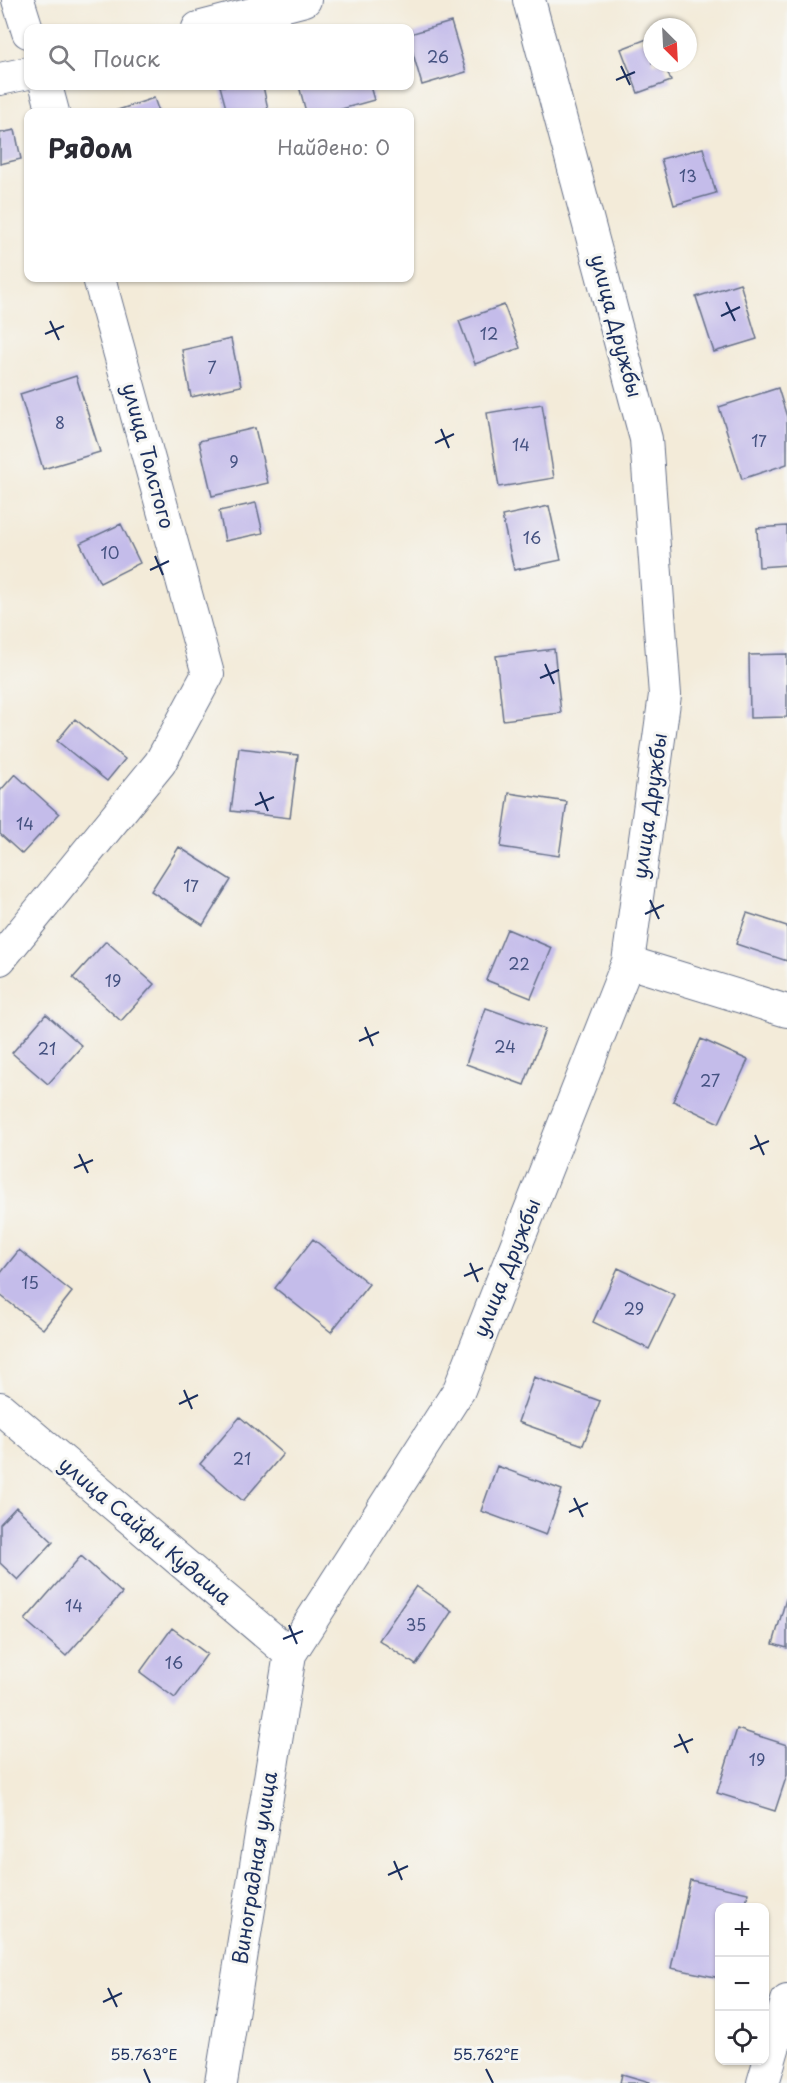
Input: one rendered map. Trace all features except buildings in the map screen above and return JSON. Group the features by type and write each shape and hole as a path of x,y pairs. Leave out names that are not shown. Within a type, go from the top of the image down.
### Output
{"street":[{"path":"18,0 26,24"},
{"path":"213,24 304,0"},
{"name":"улица Дружбы","path":"290,1654 459,1390 628,962 665,695 646,439 529,0"},
{"path":"0,79 24,74"},
{"path":"47,90 52,108"},
{"name":"улица Толстого","path":"0,959 160,763 208,674 100,282"},
{"path":"628,962 787,1011"},
{"name":"улица Сайфи Кудаша","path":"0,1408 290,1654"},
{"name":"Виноградная улица","path":"221,2083 290,1654"},
{"path":"763,2083 787,2001"}]}
